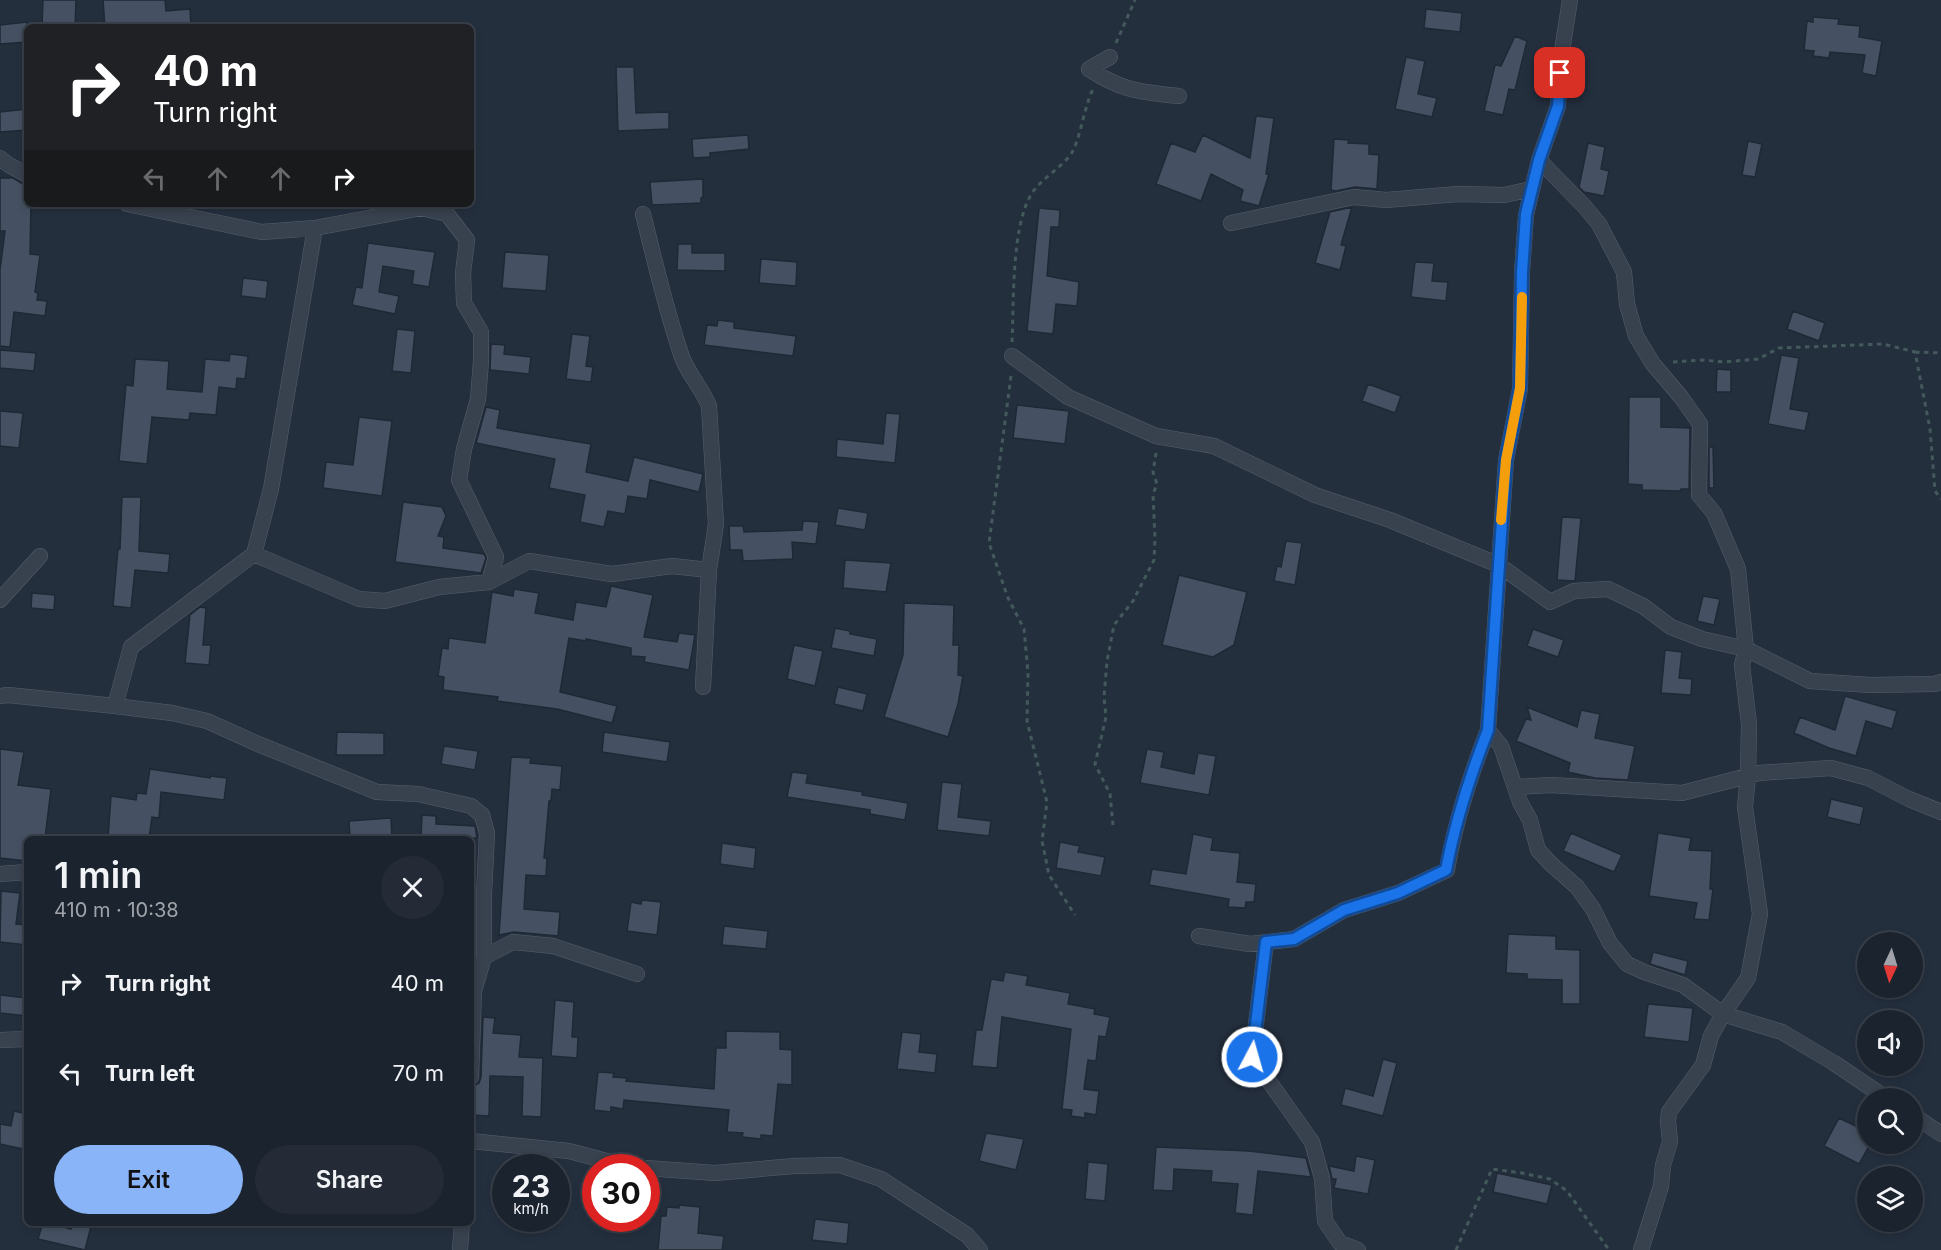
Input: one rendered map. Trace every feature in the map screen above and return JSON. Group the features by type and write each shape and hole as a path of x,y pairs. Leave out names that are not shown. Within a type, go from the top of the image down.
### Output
{"street":[{"path":"1199,936 1250,944 1294,939 1344,910 1398,893 1446,870 1452,836 1472,771 1488,730 1506,460 1520,388 1522,272 1526,214 1539,160 1558,106 1561,57 1570,0"},
{"path":"1110,57 1089,69 1108,81 1136,92 1179,96"},
{"path":"0,158 24,173"},
{"path":"1539,160 1599,224 1614,249 1623,272 1627,304 1636,336 1653,364 1700,424 1699,495 1714,513 1738,569 1746,649 1742,665 1749,724 1745,807 1760,914 1748,978 1711,1036 1703,1065 1669,1112 1670,1142 1663,1165 1661,1186 1641,1250"},
{"path":"1231,223 1354,197 1386,200 1458,194 1504,195 1532,189"},
{"path":"141,207 262,232 315,228 421,208 447,214 467,240 463,273 464,303 481,332 477,399 464,449 459,480 496,557 489,582"},
{"path":"643,214 662,293 683,360 703,390 709,405 716,524 709,570 703,687"},
{"path":"115,706 131,647 255,554 271,489 315,228"},
{"path":"1012,356 1068,397 1156,436 1214,447 1315,495 1390,520 1499,565 1550,602 1574,591 1608,589 1643,606 1671,627 1702,639 1746,649 1810,681 1870,685 1941,682"},
{"path":"255,554 359,599 385,601 439,587 489,582 529,561 612,574 672,566 709,570"},
{"path":"0,600 40,556"},
{"path":"0,696 115,706 172,713 207,721 377,792 418,794 471,806 482,816 487,833 484,957 474,991"},
{"path":"1488,730 1502,746 1520,802 1530,820 1538,850 1577,887 1593,909 1610,944 1628,963 1644,972 1683,985 1723,1014 1782,1032 1871,1088"},
{"path":"1515,787 1551,785 1682,793 1759,773 1831,768 1868,778 1941,812"},
{"path":"0,874 24,872"},
{"path":"484,957 513,942 553,946 637,974"},
{"path":"1266,942 1252,1057 1312,1142 1322,1178 1325,1221 1340,1243 1358,1250"},
{"path":"0,1040 24,1039"},
{"path":"1923,1122 1941,1134"},
{"path":"474,1141 569,1151 582,1154"},
{"path":"660,1169 715,1173 794,1166 840,1165 880,1179 967,1235 980,1250"},
{"path":"460,1250 462,1226"}],"path":[{"path":"1110,57 1135,0"},
{"path":"1075,915 1049,875 1042,842 1047,802 1027,721 1028,673 1024,629 1008,598 989,543 1011,381 1017,250 1022,214 1032,193 1072,153 1088,98 1094,88"},
{"path":"1653,364 1682,361 1724,362 1758,358 1779,348 1883,344 1915,352 1941,353"},
{"path":"1915,352 1930,429 1935,491 1941,499"},
{"path":"1113,825 1110,794 1095,764 1106,717 1104,697 1107,661 1114,625 1133,601 1154,560 1153,494 1157,484 1153,472 1157,447 1156,436"},
{"path":"1456,1250 1492,1169 1550,1179 1567,1191 1610,1250"}],"building":[{"path":"43,0 76,0 75,24 42,24"},
{"path":"103,0 165,0 166,11 190,9 191,24 105,24"},
{"path":"1426,9 1462,13 1460,32 1424,28"},
{"path":"1813,17 1839,19 1838,24 1860,26 1859,37 1882,41 1876,76 1862,73 1865,55 1830,52 1829,58 1813,56 1814,51 1804,50 1807,21 1813,22"},
{"path":"27,22 24,24 24,42 0,44 0,25"},
{"path":"1515,36 1527,41 1515,90 1509,89 1503,115 1484,111 1495,65 1501,66"},
{"path":"1406,57 1425,61 1418,94 1437,98 1432,117 1395,109"},
{"path":"616,67 634,67 636,113 669,112 669,129 618,131"},
{"path":"24,109 24,130 0,132 0,112"},
{"path":"1256,116 1274,118 1266,174 1269,174 1259,206 1240,201 1243,190 1211,174 1201,201 1156,184 1171,143 1195,152 1203,135 1250,158"},
{"path":"748,135 749,149 710,153 710,157 693,158 692,139"},
{"path":"1334,139 1349,140 1348,143 1369,144 1369,154 1379,155 1377,189 1355,187 1331,190"},
{"path":"1748,141 1762,144 1755,177 1742,175"},
{"path":"1588,143 1605,147 1601,169 1609,171 1604,196 1584,192 1579,187"},
{"path":"0,178 13,178 24,186 24,207 31,207 30,254 40,255 35,292 38,293 37,300 47,301 45,316 14,312 10,347 0,346 0,270 5,231 0,231"},
{"path":"703,179 701,203 652,205 650,182"},
{"path":"1352,207 1341,245 1346,246 1340,270 1315,263 1330,212"},
{"path":"1039,208 1060,210 1059,227 1051,227 1047,276 1079,282 1077,306 1056,304 1053,334 1027,331"},
{"path":"368,243 435,252 429,287 412,284 414,271 383,266 379,292 399,296 395,314 352,305 356,287 362,288"},
{"path":"678,244 692,244 692,253 725,253 725,271 677,270"},
{"path":"505,252 549,255 546,291 502,288"},
{"path":"761,259 797,262 796,286 759,283"},
{"path":"1415,262 1434,263 1432,281 1448,282 1446,301 1411,297"},
{"path":"243,278 268,281 266,299 241,296"},
{"path":"1793,311 1825,323 1819,341 1787,329"},
{"path":"718,320 734,322 734,328 796,336 793,356 704,345 707,325 717,326"},
{"path":"397,329 415,331 411,373 392,371"},
{"path":"572,334 590,336 586,366 593,367 591,382 566,379"},
{"path":"491,344 505,345 504,354 531,357 529,374 490,370"},
{"path":"0,350 36,353 34,371 0,368"},
{"path":"230,354 248,356 245,379 237,378 236,389 219,387 216,415 190,413 189,420 152,417 147,464 119,461 126,385 133,386 135,359 169,361 167,389 202,392 205,359 229,361"},
{"path":"1781,355 1799,358 1790,409 1809,412 1805,431 1768,424"},
{"path":"1717,369 1731,370 1731,392 1716,392"},
{"path":"1368,384 1401,396 1395,413 1362,401"},
{"path":"1629,397 1661,397 1661,427 1690,428 1689,489 1681,489 1681,491 1642,490 1642,485 1628,484"},
{"path":"1017,405 1069,411 1065,444 1013,438"},
{"path":"486,407 500,410 497,428 591,444 586,472 628,481 634,457 703,474 699,492 650,480 647,499 628,496 625,514 608,511 604,527 580,522 585,495 549,488 555,459 476,443"},
{"path":"0,411 23,413 19,448 0,446"},
{"path":"886,413 900,414 895,463 836,457 837,439 883,444"},
{"path":"359,417 392,421 382,496 323,488 326,462 353,465"},
{"path":"1709,447 1713,447 1714,488 1709,488"},
{"path":"122,497 141,497 139,551 170,554 168,573 135,570 131,608 113,606 118,549 120,549"},
{"path":"403,502 442,507 446,516 438,536 444,537 443,548 484,554 486,558 481,573 395,562"},
{"path":"838,508 868,513 865,530 835,525"},
{"path":"1562,517 1581,518 1575,581 1557,580"},
{"path":"803,521 819,522 816,544 792,542 793,559 743,561 742,550 730,550 729,526 743,526 744,532 802,530"},
{"path":"1286,541 1302,543 1295,585 1274,581 1277,566 1281,567"},
{"path":"845,560 891,563 886,592 843,588"},
{"path":"1179,575 1247,592 1234,645 1213,657 1162,645"},
{"path":"611,586 653,595 644,637 677,642 679,633 695,635 689,670 644,662 645,657 631,656 631,648 569,638 560,692 617,706 612,723 557,709 497,701 498,697 443,690 444,677 438,676 442,648 448,649 449,638 485,643 492,592 513,596 514,589 539,593 535,613 573,620 576,602 606,607"},
{"path":"32,593 55,595 54,610 31,608"},
{"path":"1703,596 1720,599 1714,625 1697,621"},
{"path":"904,603 954,605 953,645 959,645 958,675 963,676 958,704 948,737 884,717 903,655"},
{"path":"200,607 206,608 203,645 211,645 209,665 185,663 190,615"},
{"path":"835,628 850,631 850,634 877,639 874,656 831,648"},
{"path":"1533,629 1564,640 1558,657 1527,646"},
{"path":"794,645 823,651 815,686 787,679"},
{"path":"1665,650 1682,652 1679,678 1692,679 1691,695 1661,693"},
{"path":"838,687 867,694 863,711 834,704"},
{"path":"1845,696 1897,711 1892,729 1866,721 1856,756 1829,748 1794,733 1800,717 1835,730"},
{"path":"1527,707 1577,727 1581,710 1600,714 1595,738 1635,746 1628,780 1595,778 1568,772 1570,763 1516,741 1526,719 1531,720"},
{"path":"337,732 384,733 384,755 336,755"},
{"path":"604,732 670,742 667,762 602,752"},
{"path":"444,746 478,751 475,770 441,764"},
{"path":"0,749 24,752 18,785 51,789 45,836 24,836 24,861 0,858"},
{"path":"1147,749 1164,752 1161,767 1194,774 1198,753 1216,756 1209,795 1140,783"},
{"path":"511,757 531,758 530,763 562,766 560,790 552,789 551,801 549,801 544,858 547,858 546,876 526,875 524,909 560,912 558,936 514,932 499,935"},
{"path":"150,769 210,778 210,776 227,778 224,800 161,792 159,818 152,817 149,836 108,836 111,796 136,800 137,793 146,794"},
{"path":"792,772 808,774 806,783 863,792 862,795 908,803 905,820 870,814 870,810 787,797"},
{"path":"942,782 962,784 958,817 991,821 989,836 937,830"},
{"path":"1831,799 1864,807 1860,825 1827,817"},
{"path":"422,815 436,816 436,824 475,826 477,838 474,836 421,836"},
{"path":"391,818 392,836 350,836 349,821"},
{"path":"1571,833 1622,855 1614,872 1563,851"},
{"path":"1658,833 1691,838 1689,850 1712,851 1710,889 1713,889 1709,920 1694,919 1697,903 1649,896"},
{"path":"1193,834 1213,838 1211,850 1240,853 1237,882 1256,884 1254,902 1246,902 1245,908 1228,907 1229,899 1149,885 1152,869 1186,874"},
{"path":"1060,842 1080,846 1078,852 1105,857 1101,876 1056,868"},
{"path":"722,843 756,848 754,869 720,864"},
{"path":"1,891 20,893 16,924 24,925 24,945 0,942"},
{"path":"642,900 661,902 657,935 627,931 631,902 641,904"},
{"path":"724,926 768,931 766,949 722,945"},
{"path":"1508,934 1556,936 1556,949 1580,950 1580,1004 1562,1004 1562,980 1527,979 1527,974 1506,973"},
{"path":"1653,952 1688,961 1685,975 1650,964"},
{"path":"1005,972 1028,976 1026,985 1070,993 1068,1004 1095,1009 1094,1014 1110,1017 1106,1037 1099,1036 1096,1061 1088,1060 1084,1089 1099,1091 1096,1115 1085,1113 1085,1118 1071,1116 1072,1110 1062,1109 1071,1029 1002,1017 997,1068 972,1066 976,1030 982,1030 991,979 1003,981"},
{"path":"0,995 24,998 24,1016 0,1013"},
{"path":"555,1000 574,1002 572,1037 578,1037 577,1058 551,1056"},
{"path":"1648,1004 1693,1008 1689,1042 1644,1037"},
{"path":"483,1017 495,1018 493,1033 521,1035 519,1057 543,1058 541,1117 522,1116 523,1077 490,1076 489,1116 474,1115 474,1086 479,1083"},
{"path":"726,1031 780,1032 780,1049 792,1050 792,1085 778,1084 773,1136 761,1135 761,1139 742,1137 743,1133 727,1132 729,1110 624,1100 623,1109 611,1107 611,1112 594,1110 598,1072 614,1073 613,1077 627,1078 626,1081 714,1089 716,1048 726,1048"},
{"path":"902,1032 921,1034 919,1052 937,1054 935,1073 897,1069"},
{"path":"1383,1059 1397,1063 1383,1116 1341,1105 1345,1088 1373,1096"},
{"path":"14,1111 24,1113 23,1149 0,1144 0,1124 11,1126"},
{"path":"1839,1118 1857,1127 1857,1154 1865,1154 1859,1164 1824,1146"},
{"path":"986,1133 1024,1139 1016,1170 979,1161"},
{"path":"1156,1147 1249,1151 1306,1158 1311,1177 1258,1171 1253,1215 1235,1213 1238,1184 1211,1182 1212,1171 1174,1169 1173,1191 1153,1190"},
{"path":"1356,1156 1375,1160 1368,1194 1334,1188 1336,1179 1332,1179 1329,1166 1354,1171"},
{"path":"1088,1162 1108,1164 1105,1201 1085,1199"},
{"path":"1497,1173 1552,1185 1547,1204 1493,1192"},
{"path":"679,1205 700,1207 698,1233 724,1236 722,1250 658,1250 661,1216 666,1216 667,1207 679,1208"},
{"path":"815,1219 849,1223 847,1244 812,1240"},
{"path":"42,1226 71,1229 72,1226 91,1226 85,1250 38,1239"}],"slow traffic":[{"path":"1501,520 1506,460 1520,388 1522,297"}],"route":[{"path":"1252,1057 1266,942 1294,939 1344,910 1398,893 1446,870 1452,836 1472,771 1488,730 1506,460 1520,388 1522,272 1526,214 1539,160 1558,106 1560,73"}]}
